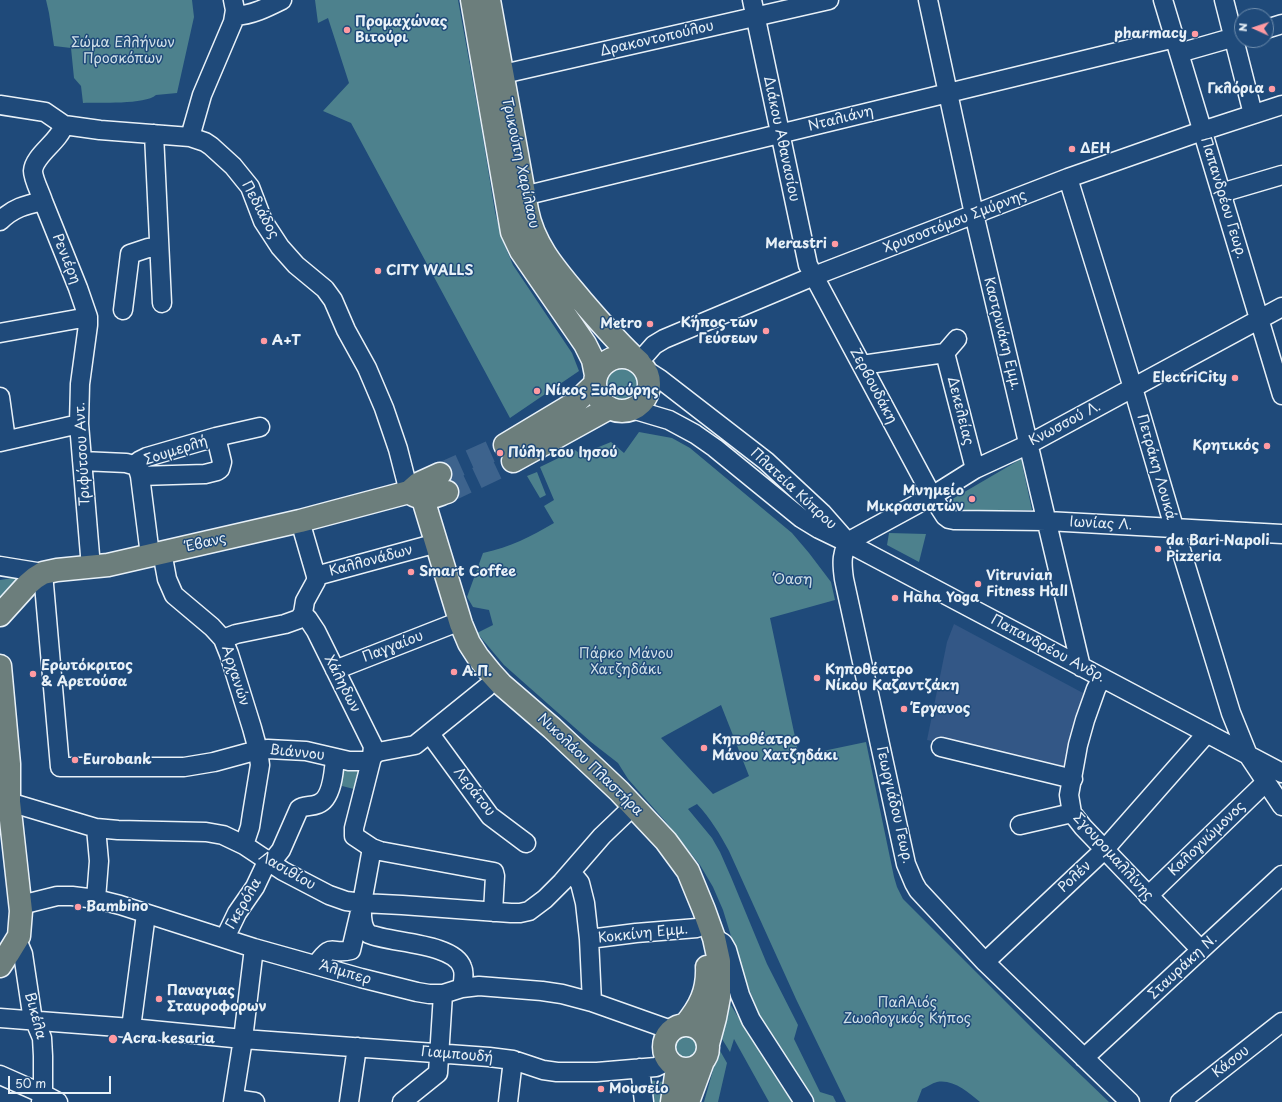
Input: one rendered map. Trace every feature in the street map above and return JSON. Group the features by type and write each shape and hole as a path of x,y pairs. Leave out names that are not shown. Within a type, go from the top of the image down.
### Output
{"main road":[{"name":"Τρικούπη Χαρίλαου","path":"472,0 494,76 516,198 512,232 517,245 585,344 593,360 596,380"},
{"name":"Τρικούπη Χαρίλαου","path":"489,0 494,76"},
{"name":"Τρικούπη Χαρίλαου","path":"516,198 531,225 538,243 548,259 604,326 642,366"},
{"path":"596,380 596,392 599,398 609,408 617,411 632,410 642,402 647,395 649,381 642,366 628,357 614,358 605,362 596,380 575,403 509,453 609,408"},
{"name":"Έβανς","path":"43,573 57,570 108,565 416,495 443,483"},
{"name":"Νικολάου Πλαστήρα","path":"416,495 426,546 450,625 462,655 487,687 571,760 626,813 653,843 667,862 706,933 720,971 719,997 715,1018 705,1052 688,1102"},
{"name":"Νικολάου Πλαστήρα","path":"416,495 469,643 478,657 501,684 552,728 619,791 666,841 688,871 700,898 706,933 704,951 707,965 707,980 705,992 700,1005 678,1027"},
{"path":"0,615 28,584 43,573"},
{"path":"0,666 9,764 9,802 21,905 20,932 17,940 0,966"},
{"path":"672,1063 691,1069 698,1065 705,1052 706,1038 701,1031 694,1026 678,1027 666,1036 664,1052 672,1063 672,1102"}],"street":[{"path":"234,8 243,16 282,0"},
{"name":"Δρακοντοπούλου","path":"494,76 754,8 828,0"},
{"name":"Καστρινάκη Εμμ.","path":"928,0 974,214 1082,667"},
{"name":"Παπανδρέου Γεωρ.","path":"1163,0 1282,395"},
{"path":"1224,0 1234,28"},
{"path":"190,137 202,95 233,22 234,8"},
{"name":"Διάκου Αθανασίου","path":"754,8 806,258 814,276"},
{"name":"Νταλιάνη","path":"516,198 948,93 1177,46 1234,37"},
{"path":"1239,48 1253,114"},
{"name":"Πεδιάδος","path":"0,105 45,112 64,125 100,130 190,137 205,142 211,146 240,174 250,187 263,221 280,247 292,261 325,288 329,294 379,394 416,495"},
{"name":"Χρυσοστόμου Σμύρνης","path":"642,366 654,345 664,338 814,276 1068,178 1202,131 1282,105"},
{"name":"Ρενιέρη","path":"64,125 58,137 35,163 33,173 88,316"},
{"path":"154,134 162,303"},
{"path":"1221,193 1282,175"},
{"name":"Πετράκη Λουκά","path":"1068,178 1231,713 1248,755"},
{"path":"0,221 11,211 28,204 43,201"},
{"path":"123,310 130,254 148,248 159,248"},
{"name":"Ζερβουδάκη","path":"814,276 932,496"},
{"name":"Κνωσσού Λ.","path":"848,543 932,496 975,469 1029,444 1282,307"},
{"path":"0,333 88,316"},
{"name":"Τριφύτσου Αντ.","path":"88,316 80,384 79,424 91,567"},
{"path":"862,365 945,353 957,339"},
{"name":"Δεκελείας","path":"945,353 975,469"},
{"name":"Πλατεία Κύπρου","path":"642,366 766,461 822,513 848,543"},
{"path":"0,397 3,441 79,424"},
{"name":"Πλατεία Κύπρου","path":"632,410 669,420 695,434 715,448 795,514 819,529 848,543"},
{"name":"Σουμερλή","path":"216,438 222,462 220,469 217,471 205,474 138,469 139,461 147,457 216,438 260,427"},
{"path":"82,461 126,463 138,469"},
{"name":"Αρχανών","path":"138,469 156,554 174,595 212,627 223,639 240,687 258,750 260,765 250,827 244,845"},
{"name":"Ιωνίας Λ.","path":"932,496 945,516 949,519 964,521 1047,521 1282,534"},
{"name":"Καλλονάδων","path":"300,521 316,576 316,581 305,601 303,614"},
{"name":"Παπανδρέου Ανδρ.","path":"848,543 1282,773"},
{"name":"Γεωργιάδου Γεωρ.","path":"848,543 842,558 844,579 906,864 918,890 985,962 1130,1102"},
{"name":"Καλλονάδων","path":"316,576 426,546"},
{"name":"Έβανς","path":"0,566 43,573"},
{"name":"Βιάννου","path":"43,573 60,767 184,767 268,749 296,750 359,762 368,760 381,751 411,747 430,734 487,687"},
{"path":"223,639 236,634 285,624 297,620 303,614"},
{"name":"Χάληδων","path":"303,614 311,624 336,670 372,742 372,757"},
{"name":"Παγγαίου","path":"336,670 450,625"},
{"name":"Σγουρομαλλίνης","path":"1102,678 1096,689 1085,720 1078,746 1069,795 1072,813 1104,850 1201,950"},
{"name":"Ρολέν","path":"985,962 1104,850 1207,733"},
{"name":"Λεράτου","path":"430,734 490,816 526,843"},
{"path":"941,747 1073,779"},
{"name":"Παπανδρέου Ανδρ.","path":"1248,755 1282,806"},
{"path":"372,757 354,828 354,836 372,848 390,853 494,872 493,912"},
{"name":"Γκερόλα","path":"225,938 237,913 255,887 264,868 281,850 299,809 301,807 320,803 325,798 333,781 335,758"},
{"name":"Καλογνώμονος","path":"1148,896 1266,782"},
{"name":"Λασιθίου","path":"9,802 96,828 206,832 223,835 244,845 270,863 329,895 346,901 515,914 529,911 550,894 602,836 626,813"},
{"path":"1020,825 1072,813"},
{"path":"96,828 99,861 96,899"},
{"path":"316,965 324,952 331,950 351,950 362,903 372,848"},
{"path":"571,872 580,883 583,892 589,939 592,1002"},
{"name":"Σταυράκη Ν.","path":"1084,1058 1282,875"},
{"name":"Άλμπερ","path":"21,905 57,896 96,899 120,905 254,948 417,992 443,994 462,988 479,986 542,991 562,994 678,1027"},
{"path":"362,903 363,922 366,932 372,935 437,949 449,955 462,965 464,972 462,988"},
{"path":"131,1028 146,914"},
{"name":"Κοκκίνη Εμμ.","path":"589,939 636,933 706,933"},
{"path":"706,933 723,943 727,950 740,996 751,1020 804,1102"},
{"name":"Βικέλα","path":"17,940 23,954 30,1005 34,1020 41,1034 47,1099"},
{"path":"254,948 234,1101 255,1102"},
{"path":"402,1102 438,1073 443,994"},
{"name":"Γιαμπουδή","path":"0,1018 513,1060 543,1070 556,1072 597,1072 660,1066 672,1063"},
{"name":"Κάσου","path":"1180,1102 1282,1022"},
{"path":"349,1102 357,1047"},
{"path":"508,1102 513,1060"},
{"path":"640,1068 644,1102"},
{"path":"0,1075 47,1099"}],"shaded area":[{"path":"954,624 1083,693 1066,770 927,740 947,642"}],"green space":[{"name":"Σώμα Ελλήνων Προσκόπων","path":"46,0 192,0 194,17 177,93 156,95 132,102 83,103 81,86 74,78 71,48 54,46"},
{"path":"315,0 458,0 495,212 502,239 513,265 572,353 579,371 510,418 351,123 323,111 349,83 328,18 318,23"},
{"path":"620,368 626,368 635,372 639,384 635,396 626,400 620,400 611,396 607,387 607,381 611,372"},
{"path":"639,432 672,438 690,448 792,533 831,582 835,600 770,618 799,756 866,742 894,877 903,899 1035,1031 1109,1102 980,1102 960,1087 949,1082 943,1082 935,1083 922,1089 917,1102 846,1102 796,999 729,851 714,826 697,804 688,809 712,838 720,852 767,964 798,1025 794,1039 820,1092 833,1096 836,1102 813,1102 764,1025 742,972 723,910 713,887 700,865 665,821 628,779 618,763 591,742 504,665 477,633 493,625 489,610 473,607 467,597 483,553 503,548 520,541 554,523 544,506 554,500 540,467 575,450 583,456 589,451 611,442 624,453","holes":["721,705 749,776 713,794 661,738"]},
{"path":"1021,459 1032,510 954,510 949,501"},
{"path":"537,472 546,495 540,498 527,476"},
{"path":"889,533 926,534 919,562 887,545"},
{"path":"20,577 0,601 0,580"},
{"path":"362,763 362,791 334,784 337,769"},
{"path":"729,1002 749,1035 796,1102 769,1102 734,1039 730,1052 722,1039"},
{"path":"685,1036 693,1039 696,1047 693,1055 685,1058 677,1055 674,1047 677,1039"},
{"path":"719,1049 727,1063 718,1102 704,1102"},
{"path":"648,1080 664,1082 665,1102 652,1102"}],"tunnel":[{"path":"440,474 505,445"},
{"path":"447,492 513,461"}],"place":[{"name":"Προμαχώνας Βιτούρι","path":"347,30"},
{"name":"pharmacy","path":"1195,34"},
{"name":"Γκλόρια","path":"1272,89"},
{"name":"ΔΕΗ","path":"1072,149"},
{"name":"Merastri","path":"835,244"},
{"name":"CITY WALLS","path":"378,271"},
{"name":"Metro","path":"650,324"},
{"name":"Κήπος των Γεύσεων","path":"766,331"},
{"name":"A+T","path":"264,341"},
{"name":"ElectriCity","path":"1235,378"},
{"name":"Νίκος Ξυλούρης","path":"537,391"},
{"name":"Κρητικός","path":"1267,446"},
{"name":"Πύλη του Ιησού","path":"500,453"},
{"name":"Μνημείο Μικρασιατών","path":"972,499"},
{"name":"da Bari Napoli Pizzeria","path":"1158,549"},
{"name":"Smart Coffee","path":"411,572"},
{"name":"Vitruvian Fitness Hall","path":"978,584"},
{"name":"Haha Yoga","path":"895,598"},
{"name":"Α.Π.","path":"454,672"},
{"name":"Ερωτόκριτος & Αρετούσα","path":"33,674"},
{"name":"Κηποθέατρο Νίκου Καζαντζάκη","path":"817,678"},
{"name":"Έργανος","path":"904,709"},
{"name":"Κηποθέατρο Μάνου Χατζηδάκι","path":"704,748"},
{"name":"Eurobank","path":"75,760"},
{"name":"Bambino","path":"78,907"},
{"name":"Παναγιας Σταυροφορων","path":"159,999"},
{"name":"Acra kesaria","path":"113,1039"},
{"name":"Μουσείο","path":"601,1089"}],"park label":[{"name":"Όαση","path":"793,580"},
{"name":"Πάρκο Μάνου Χατζηδάκι","path":"626,662"},
{"name":"ΠαλΑιός Ζωολογικός Κήπος","path":"907,1012"}]}
